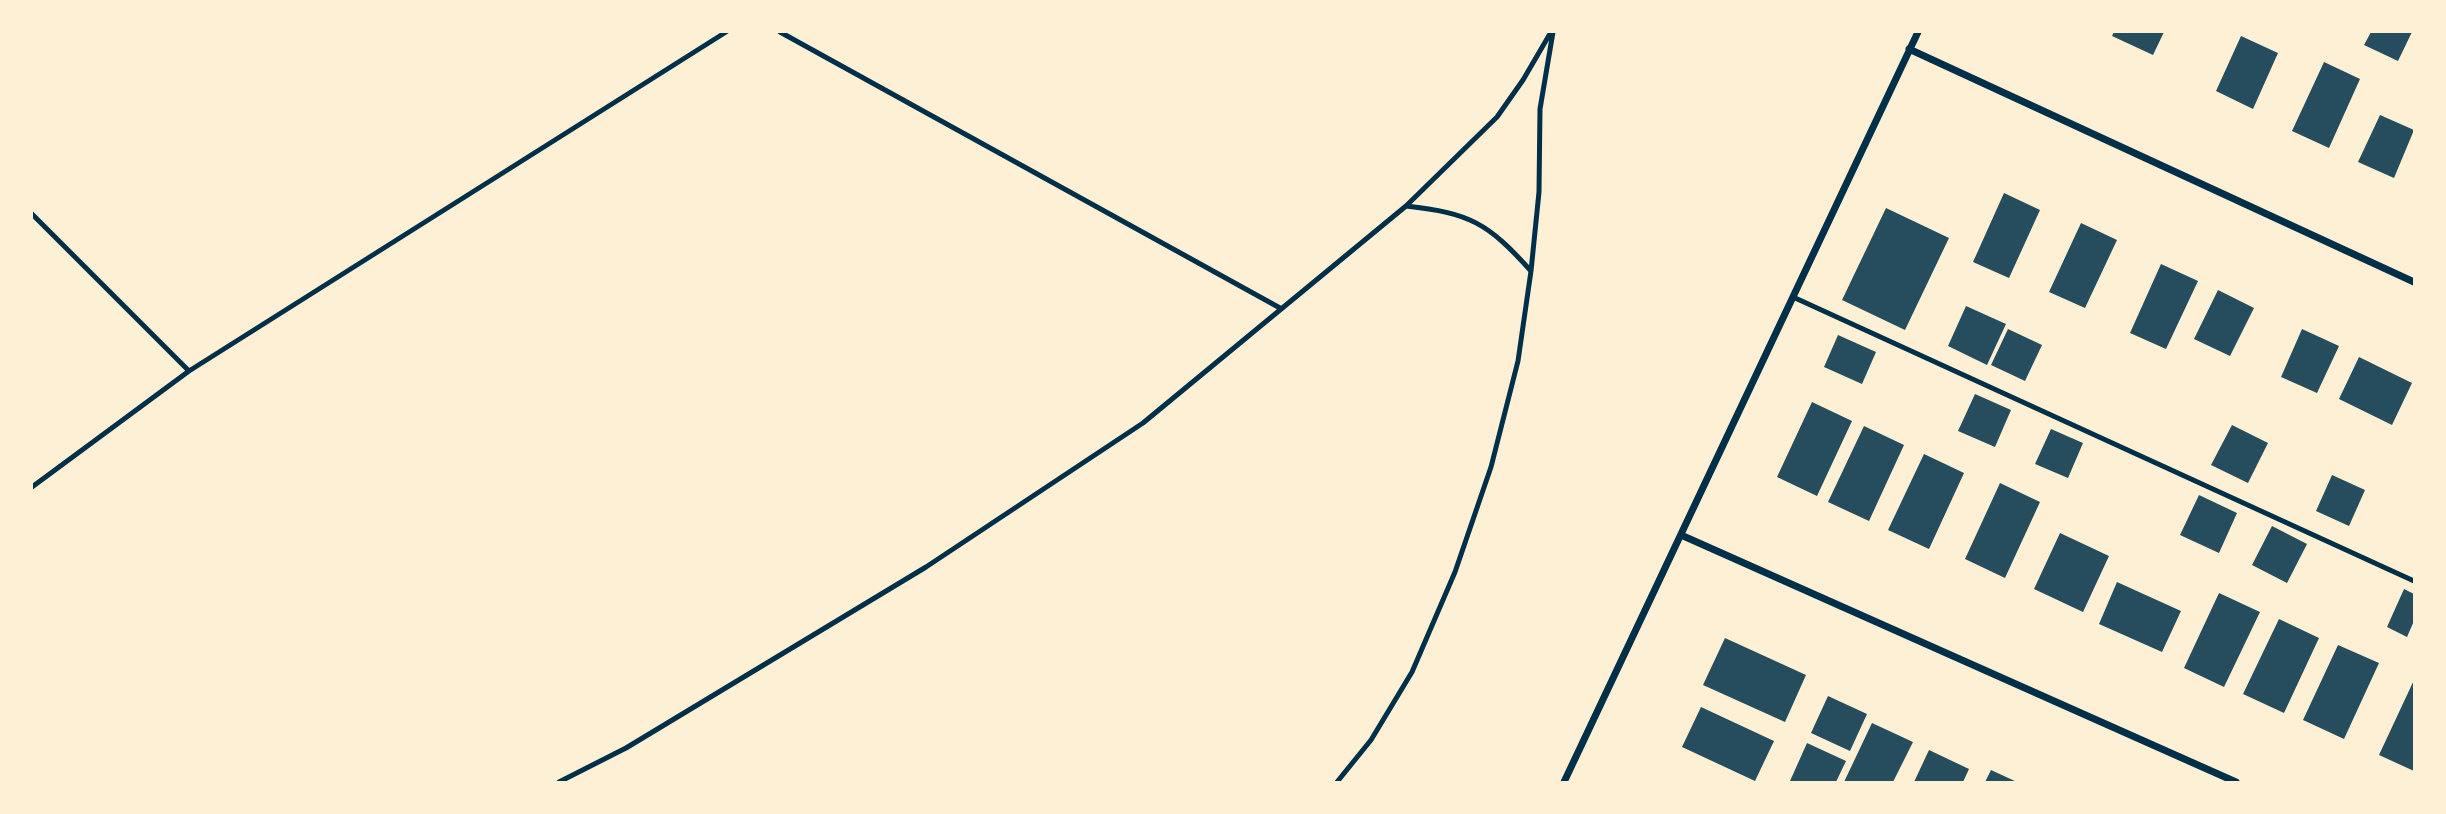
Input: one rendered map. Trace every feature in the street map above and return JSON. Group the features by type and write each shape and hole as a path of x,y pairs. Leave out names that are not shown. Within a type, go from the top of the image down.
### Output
{"street":[{"path":"1564,782 1918,32"},
{"path":"1909,49 2414,282"},
{"path":"1681,535 2236,782"}],"lane":[{"path":"32,487 189,371 726,32"},
{"path":"780,32 1280,308"},
{"path":"559,782 626,748 938,559 1143,423 1406,206 1497,117 1524,80 1552,32"},
{"path":"1337,782 1371,740 1412,672 1455,572 1490,467 1514,374 1531,271 1539,192 1540,109 1552,32"},
{"path":"1406,206 1460,214 1483,225 1509,246 1531,271"},
{"path":"32,214 189,371"},
{"path":"1793,298 2414,581"}],"building":[{"path":"2114,32 2164,32 2153,55 2112,36"},
{"path":"2371,32 2412,32 2398,61 2364,45"},
{"path":"2241,36 2278,53 2253,109 2216,91"},
{"path":"2324,62 2360,79 2329,148 2292,131"},
{"path":"2380,115 2414,130 2394,178 2358,162"},
{"path":"2004,193 2040,210 2009,278 1973,262"},
{"path":"1886,208 1949,238 1905,330 1842,300"},
{"path":"2081,223 2117,240 2085,308 2049,292"},
{"path":"2161,264 2198,281 2166,349 2130,333"},
{"path":"2218,290 2254,308 2230,356 2194,339"},
{"path":"1966,306 2006,324 1987,365 1948,346"},
{"path":"2008,329 2042,345 2025,381 1991,365"},
{"path":"2302,329 2339,346 2317,393 2281,377"},
{"path":"1838,335 1876,352 1862,384 1824,367"},
{"path":"2359,357 2412,383 2392,425 2339,399"},
{"path":"1975,394 2011,410 1995,447 1958,431"},
{"path":"1812,402 1852,421 1817,496 1777,477"},
{"path":"2232,425 2268,443 2248,483 2211,465"},
{"path":"1864,426 1904,445 1869,521 1828,502"},
{"path":"2051,429 2083,443 2068,478 2035,464"},
{"path":"1924,454 1964,473 1929,549 1888,530"},
{"path":"2332,475 2365,490 2349,526 2316,511"},
{"path":"2000,483 2040,502 2005,578 1965,559"},
{"path":"2199,495 2237,513 2219,553 2180,535"},
{"path":"2272,526 2307,544 2287,583 2252,565"},
{"path":"2060,533 2109,556 2083,612 2034,589"},
{"path":"2117,582 2181,611 2162,652 2099,624"},
{"path":"2404,589 2414,594 2414,621 2407,637 2387,627"},
{"path":"2219,593 2260,612 2224,687 2184,668"},
{"path":"2279,619 2319,638 2284,713 2243,694"},
{"path":"1725,638 1806,675 1785,722 1703,685"},
{"path":"2338,645 2379,663 2344,739 2303,720"},
{"path":"2414,680 2414,771 2379,755"},
{"path":"1828,696 1867,714 1850,751 1811,733"},
{"path":"1701,707 1774,741 1755,781 1682,747"},
{"path":"1872,723 1913,742 1893,782 1844,782"},
{"path":"1807,743 1846,761 1836,782 1790,781"},
{"path":"1929,750 1969,769 1963,782 1914,782"},
{"path":"1991,770 2017,782 1985,782"}]}
